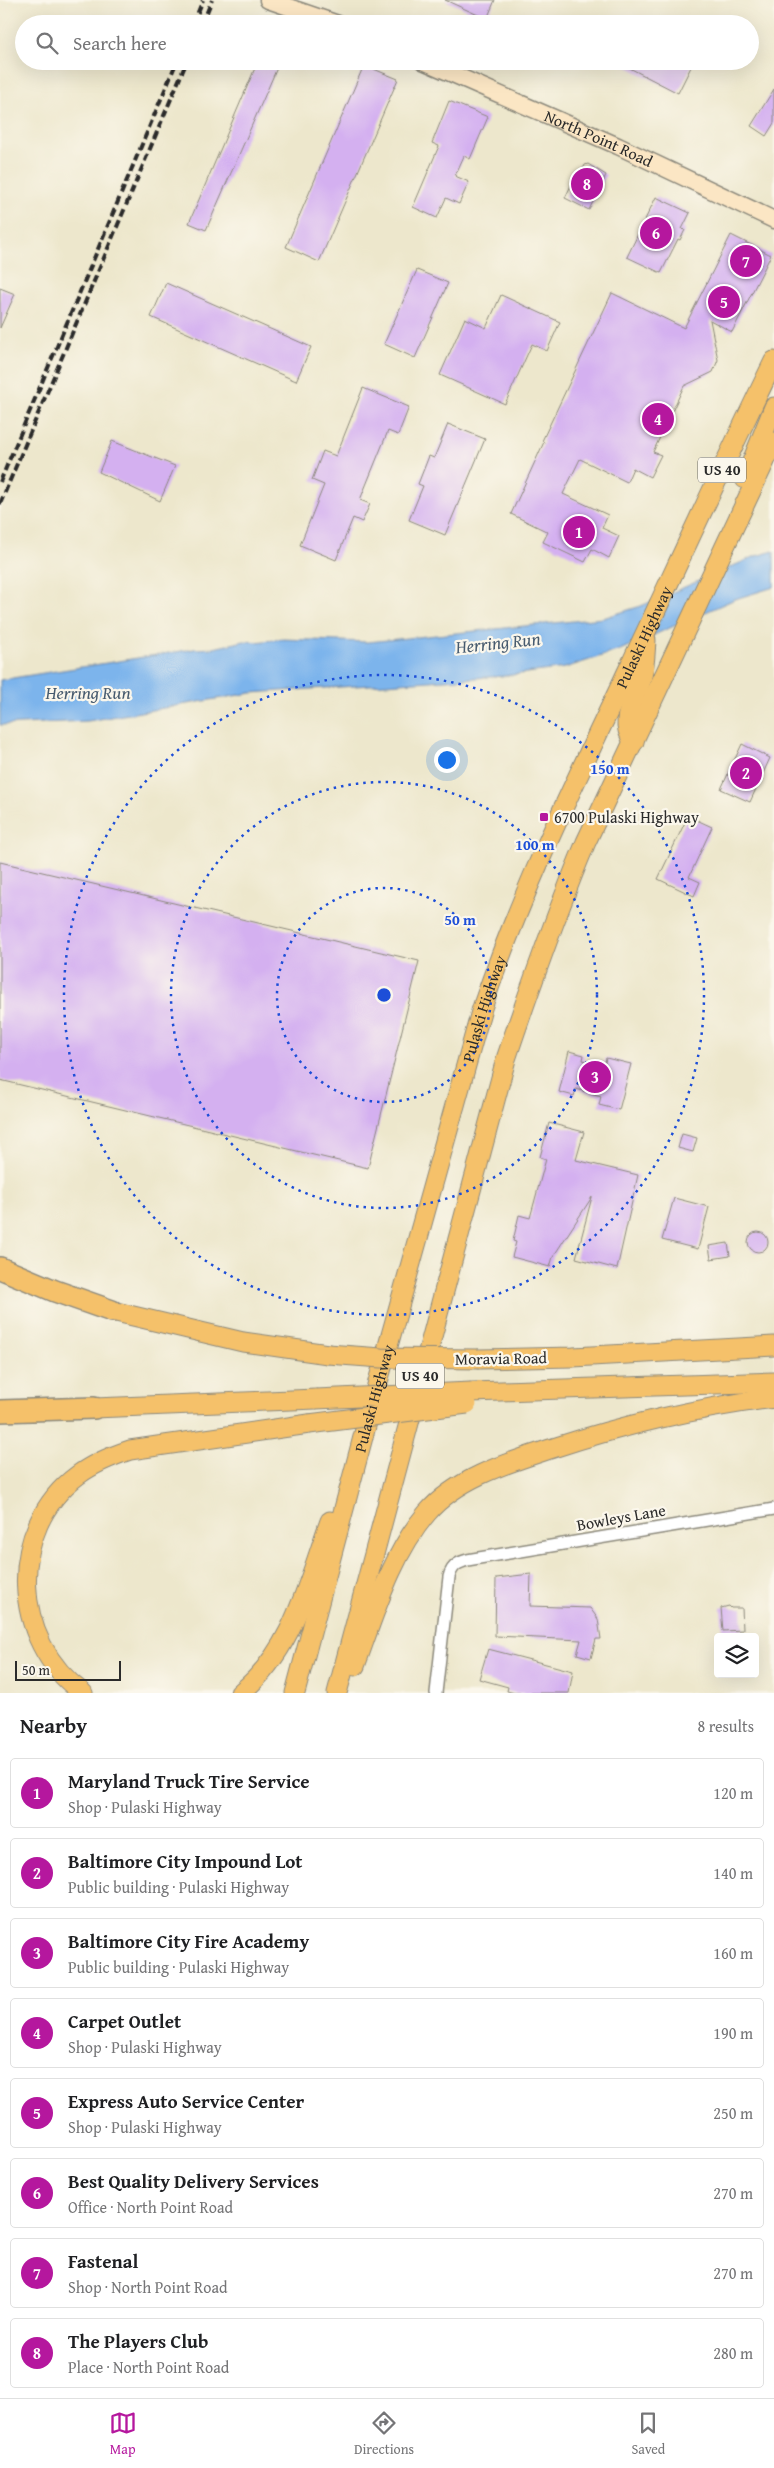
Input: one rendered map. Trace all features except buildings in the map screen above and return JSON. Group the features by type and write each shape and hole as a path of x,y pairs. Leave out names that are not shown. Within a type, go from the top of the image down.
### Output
{"highway":[{"path":"0,1268 112,1312"},
{"path":"0,1411 94,1408"}],"main road":[{"name":"Pulaski Highway","path":"295,1693 371,1407 482,1008 498,962 545,847 670,578 774,361"},
{"path":"730,538 745,476 774,407"},
{"name":"US 40","path":"337,1693 506,1059 561,900 774,442"},
{"path":"634,742 627,732 626,723 641,680 645,660 646,632"},
{"name":"Moravia Road","path":"112,1312 243,1342 328,1354 380,1358 479,1359 573,1357 774,1346"},
{"path":"94,1408 316,1399 469,1398 570,1390 774,1382"},
{"path":"84,1693 62,1674 47,1655 28,1606 25,1578 29,1549 40,1522 56,1497 77,1475 103,1459 130,1450 469,1398"},
{"path":"344,1693 400,1555 427,1512 450,1493 488,1471 584,1438 701,1409 774,1398"},
{"path":"240,1693 269,1666 284,1642 371,1407"}],"street":[{"path":"268,0 312,15"},
{"name":"North Point Road","path":"444,70 618,146 774,220"},
{"name":"Bowleys Lane","path":"436,1693 450,1573 457,1564 473,1559 774,1509"}],"water":[{"name":"Herring Run","path":"774,551 774,587 735,599 620,650 565,668 504,676 251,693 88,721 0,725 0,680 194,649 214,648 244,641 256,642 281,639 368,642 603,618 641,606 756,556"}],"railway":[{"path":"197,15 203,0"},
{"path":"206,15 212,0"},
{"path":"0,482 173,70"},
{"path":"0,504 183,70"}],"place":[{"name":"The Players Club","path":"587,184"},
{"name":"Best Quality Delivery Services","path":"656,233"},
{"name":"Fastenal","path":"746,261"},
{"name":"Express Auto Service Center","path":"724,302"},
{"name":"Carpet Outlet","path":"658,419"},
{"name":"Maryland Truck Tire Service","path":"579,532"},
{"name":"Baltimore City Impound Lot","path":"746,773"},
{"name":"6700 Pulaski Highway","path":"544,817"},
{"name":"Baltimore City Fire Academy","path":"595,1077"}]}
